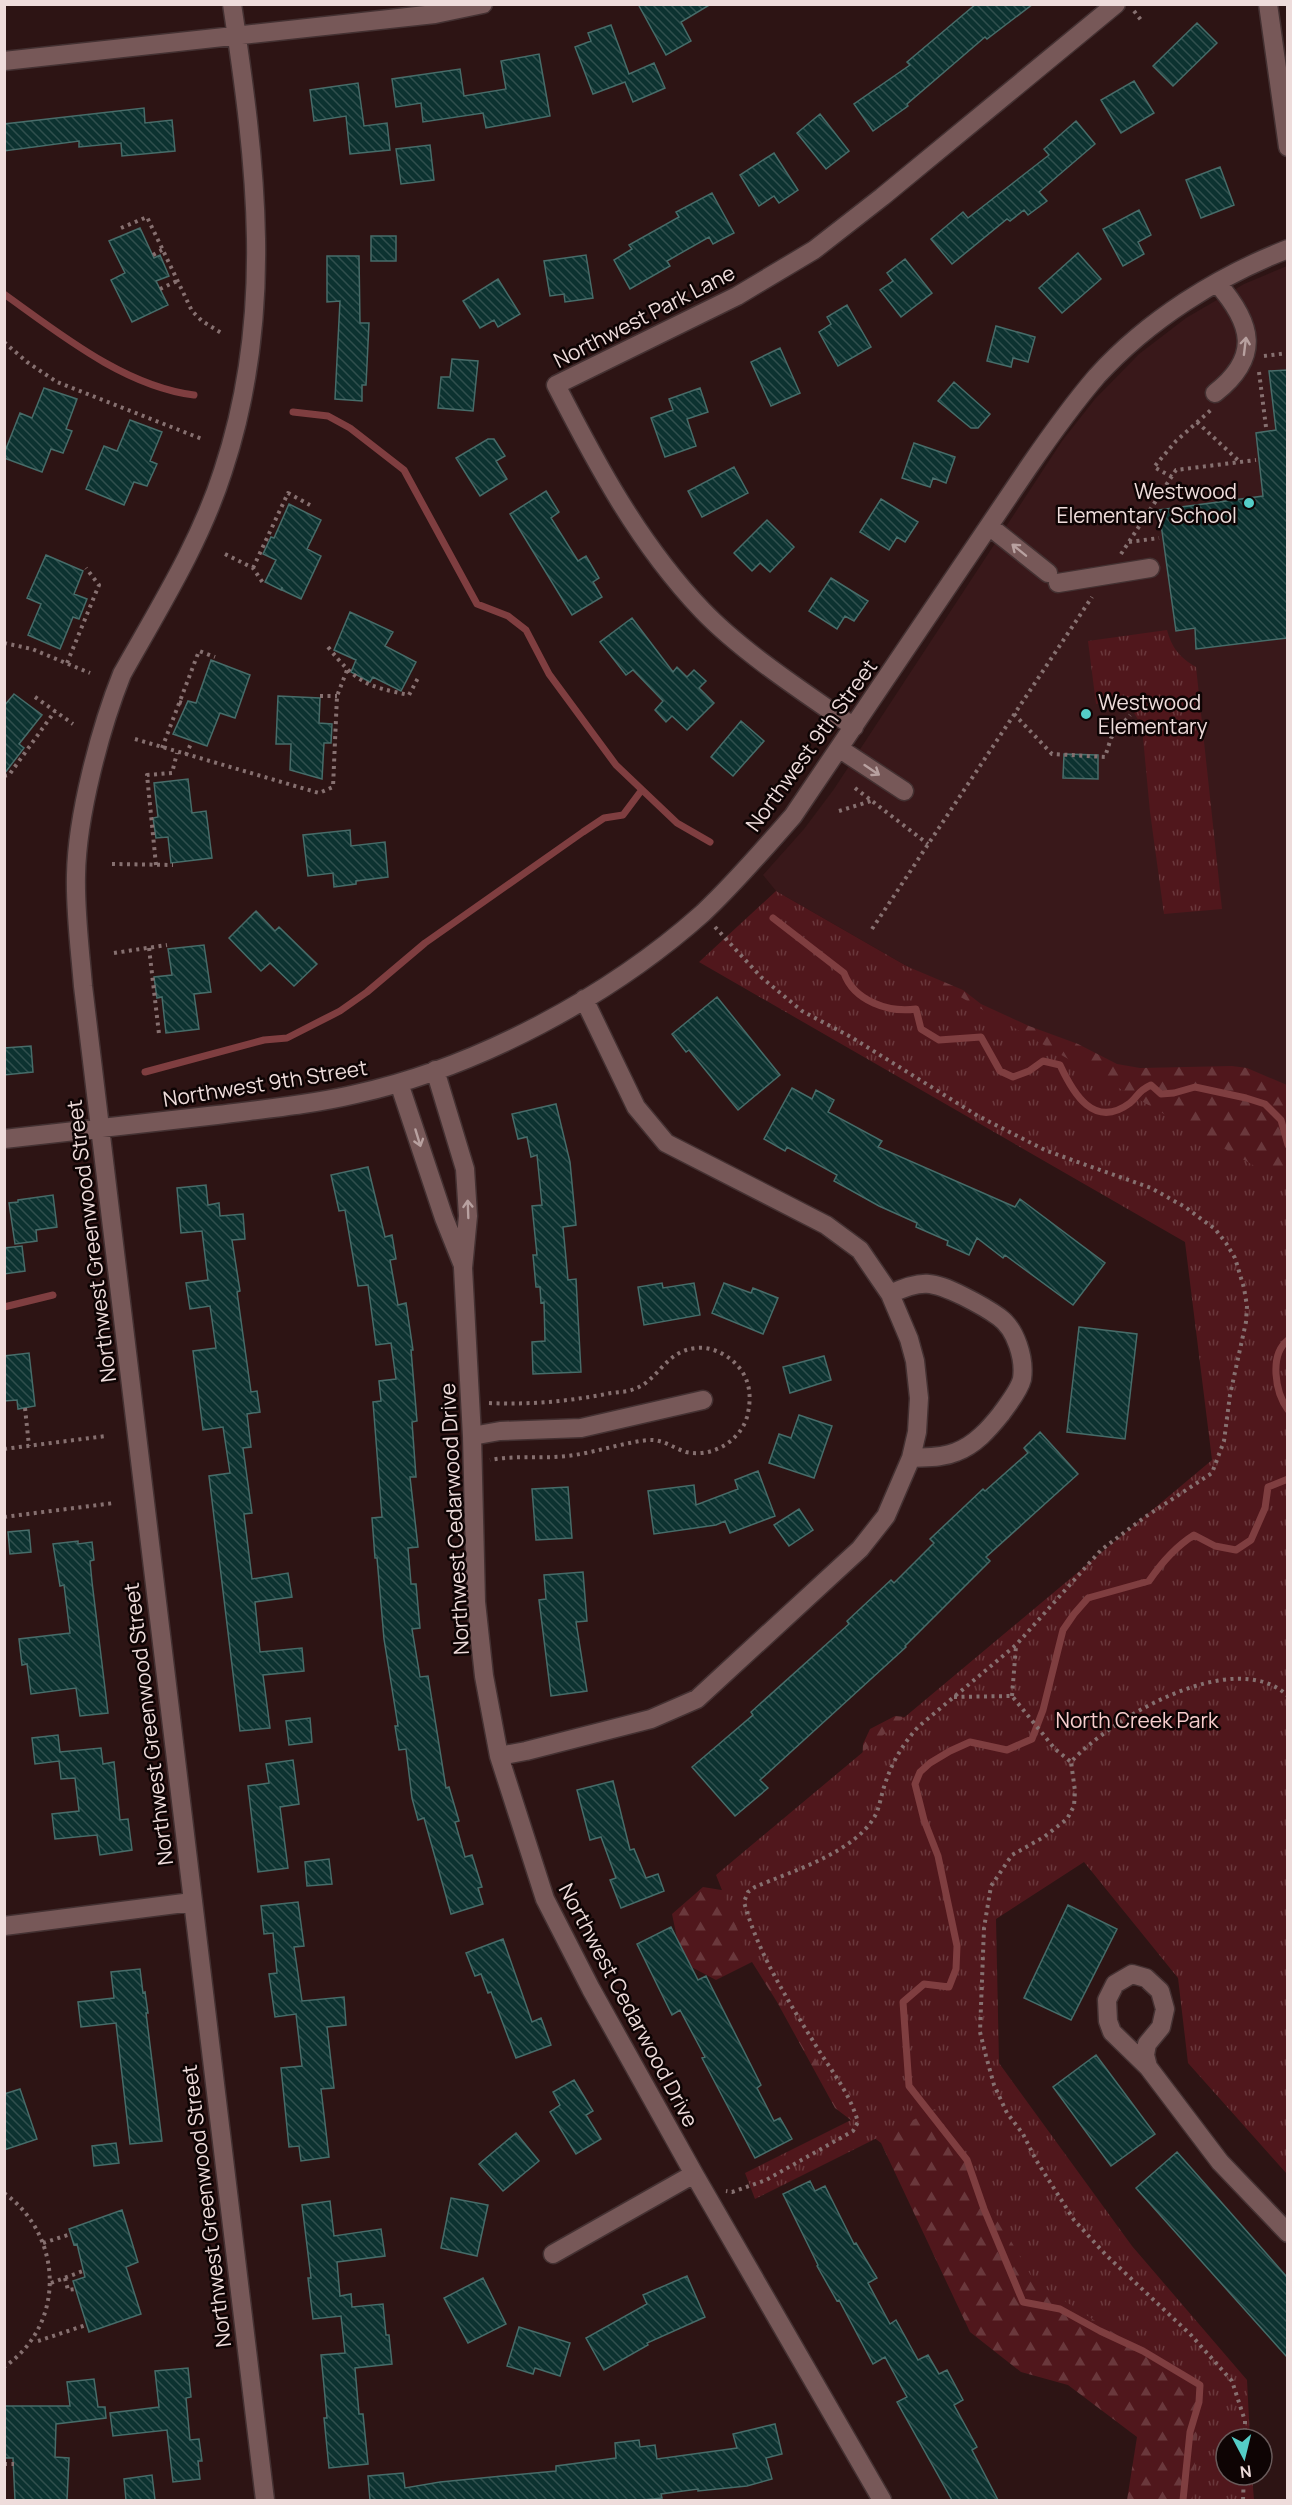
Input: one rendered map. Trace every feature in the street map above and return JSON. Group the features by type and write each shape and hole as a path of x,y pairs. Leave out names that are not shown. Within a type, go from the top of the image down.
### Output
{"street":[{"name":"Northwest Greenwood Street","path":"232,4 238,36 257,232 256,311 252,351 224,471 178,574 122,674 115,691 88,787 76,874 78,927 101,1128 265,2500"},
{"path":"4,61 435,14 483,4"},
{"name":"Northwest Park Lane","path":"854,727 725,631 674,579 619,501 556,385 737,296 814,250 882,197 1116,4"},
{"path":"1268,4 1287,147"},
{"name":"Northwest 9th Street","path":"4,1139 315,1102 399,1083 523,1034 584,999 653,952 703,913 793,816 1065,416 1098,375 1152,327 1217,283 1287,249"},
{"path":"1215,393 1240,369 1246,350 1247,336 1243,318 1217,283"},
{"path":"989,526 1053,578 1150,568"},
{"path":"840,749 903,791"},
{"path":"499,1756 651,1719 697,1699 860,1549 886,1516 911,1458 917,1432 919,1398 915,1361 903,1321 890,1294 860,1250 826,1225 666,1143 636,1107 584,999"},
{"name":"Northwest Cedarwood Drive","path":"435,1070 465,1169 468,1216 464,1268 472,1436 476,1602 484,1676 499,1756 545,1899 591,1989 873,2497"},
{"name":"Northwest Cedarwood Drive","path":"399,1083 444,1218 464,1268"},
{"path":"890,1294 911,1284 929,1283 962,1296 1001,1318 1010,1330 1022,1359 1022,1380 1012,1400 990,1427 958,1452 944,1457 911,1458"},
{"path":"472,1436 500,1431 581,1428 703,1400"},
{"path":"4,1926 192,1902"},
{"path":"1148,2067 1145,2055 1147,2044 1161,2027 1165,2008 1160,1991 1146,1978 1132,1974 1115,1984 1107,2000 1108,2021 1112,2032 1148,2067 1220,2162 1287,2233"},
{"path":"553,2254 694,2174"}],"path":[{"path":"121,228 147,217 192,311 202,321 223,334"},
{"path":"153,255 162,250"},
{"path":"160,289 177,282"},
{"path":"4,342 27,362 57,382 202,438"},
{"path":"1257,357 1287,353"},
{"path":"1259,371 1266,427"},
{"path":"1197,422 1240,462"},
{"path":"872,929 1176,470 1256,460"},
{"path":"253,568 288,493 310,505"},
{"path":"1128,542 1159,538"},
{"path":"225,554 253,568 263,583"},
{"path":"67,663 99,585 86,568"},
{"path":"4,643 32,649 90,673"},
{"path":"328,647 347,670 370,686 409,695 418,678"},
{"path":"162,748 199,651 215,657"},
{"path":"135,739 319,793 326,792 333,787 337,696 347,670"},
{"path":"35,696 73,724"},
{"path":"320,696 337,696"},
{"path":"179,702 186,704"},
{"path":"4,776 9,775 56,711"},
{"path":"1014,714 1052,754 1105,757 1111,738 1130,715"},
{"path":"186,755 192,741"},
{"path":"156,864 147,775 172,773 177,753"},
{"path":"855,788 928,844"},
{"path":"839,811 871,801"},
{"path":"112,864 173,865"},
{"path":"703,913 760,977 802,1011 860,1043 1012,1136 1151,1188 1185,1207 1215,1229 1234,1258 1244,1288 1247,1314 1230,1395 1224,1441 1212,1473 1101,1550 1016,1645 934,1712 905,1741 887,1778 877,1812 861,1835 824,1858 754,1887 748,1892 744,1902 757,1943 770,1968 846,2090 858,2122 853,2131 766,2180 732,2192 726,2191 709,2199"},
{"path":"114,953 167,945"},
{"path":"149,948 159,1034"},
{"path":"25,1408 29,1446"},
{"path":"4,1449 106,1437"},
{"path":"4,1517 114,1503"},
{"path":"1016,1645 1012,1696 1055,1749 1071,1762"},
{"path":"953,1698 1012,1696"},
{"path":"4,2193 34,2224 43,2243 51,2283 47,2311 41,2327 23,2351 4,2367"},
{"path":"43,2243 70,2234"},
{"path":"51,2283 83,2271"},
{"path":"65,2278 68,2290 75,2289"},
{"path":"38,2341 86,2325"},
{"path":"4,2464 14,2464"}],"shaded area":[{"name":"Westwood Elementary","path":"1287,266 1287,1179 1279,1180 776,891 763,875 804,829 834,789 1062,441 1095,399 1139,354 1186,318 1244,284"}],"green space":[{"path":"1167,630 1177,652 1196,667 1222,909 1164,914 1150,812 1142,727 1127,700 1096,704 1088,641"},
{"name":"North Creek Park","path":"776,891 1279,1180 1287,1179 1287,2174 1188,2063 1178,1978 1084,1862 996,1919 999,2063 1132,2246 1247,2380 1249,2427 1214,2427 1214,2487 1253,2487 1254,2500 1192,2500 1201,2390 1034,2281 935,2109 755,2199 745,2173 853,2119 742,1941 716,1875 1212,1460 1185,1242 699,962"},
{"path":"899,963 963,990 981,1004 1029,1026 1078,1044 1117,1064 1140,1068 1232,1066 1247,1068 1287,1085 1287,1247"},
{"path":"1287,1538 1058,1726 955,2038 1215,2382 1215,2500 1127,2500 1137,2437 1068,2385 1021,2372 970,2332 881,2143 835,2108 777,2002 752,1962 716,1980 682,1962 672,1914 703,1887 746,1894 862,1769 863,1744 870,1729 895,1716 915,1718"}],"building":[{"path":"638,4 711,4 681,22 691,41 666,55"},
{"path":"976,4 1033,4 987,39 985,37 907,104 908,106 873,131 854,104 910,65 907,62"},
{"path":"1197,23 1217,43 1173,86 1153,66"},
{"path":"611,25 629,74 654,63 665,88 633,102 625,82 593,94 575,47 591,41 588,33"},
{"path":"539,54 550,116 486,128 483,113 423,122 421,103 396,107 392,79 460,69 464,96 506,89 501,61"},
{"path":"1134,81 1154,113 1121,133 1101,100"},
{"path":"358,83 364,126 387,123 390,150 350,154 346,116 314,121 310,90"},
{"path":"144,108 145,123 172,120 175,151 122,156 121,143 79,147 79,141 4,151 4,124"},
{"path":"820,114 849,151 826,169 797,133"},
{"path":"1076,121 1095,144 1039,192 1047,201 1028,215 1024,210 1010,221 1007,219 952,264 931,239 963,212 968,218 1049,155 1044,149"},
{"path":"430,145 434,180 401,184 396,149"},
{"path":"774,153 798,190 779,203 774,196 759,206 740,175"},
{"path":"1220,167 1234,205 1201,218 1186,180"},
{"path":"712,193 734,233 713,244 709,237 667,261 670,266 630,289 614,260 632,249 629,245 679,217 676,212"},
{"path":"1139,210 1151,235 1138,242 1144,254 1123,266 1103,229"},
{"path":"140,228 154,258 160,255 169,276 156,281 168,305 132,322 111,280 125,273 109,241"},
{"path":"371,236 396,236 396,261 371,261"},
{"path":"1078,253 1101,279 1062,313 1039,288"},
{"path":"586,255 593,298 565,302 564,294 550,296 544,261"},
{"path":"327,256 359,256 360,323 369,323 366,385 362,385 362,401 335,399 340,301 327,302"},
{"path":"905,259 932,293 901,317 880,290 893,281 887,273"},
{"path":"498,279 520,314 498,327 494,320 480,328 463,301"},
{"path":"847,305 871,347 838,366 819,332 831,324 827,317"},
{"path":"996,326 1035,337 1028,362 1013,358 1011,367 987,361"},
{"path":"780,348 800,393 771,406 751,362"},
{"path":"452,359 478,361 473,411 438,408 441,377 450,377"},
{"name":"Westwood Elementary School","path":"1287,370 1287,638 1196,649 1195,628 1176,631 1159,510 1263,496 1256,433 1276,430 1269,371"},
{"path":"954,382 990,414 978,428 971,428 938,401"},
{"path":"44,388 77,399 66,429 72,431 63,453 51,449 42,472 4,458 4,454 20,413 32,418"},
{"path":"700,388 708,412 687,419 696,446 665,457 651,418 673,410 669,399"},
{"path":"130,420 162,432 150,461 157,464 147,486 134,482 124,505 86,489 104,446 117,451"},
{"path":"488,439 494,439 505,456 496,461 507,479 480,496 456,458"},
{"path":"914,443 955,457 946,483 933,478 930,487 902,478"},
{"path":"734,467 748,493 702,517 688,491"},
{"path":"546,491 559,512 551,518 578,561 586,556 599,578 593,582 602,597 572,615 510,514"},
{"path":"881,499 918,522 905,542 897,537 889,550 860,532"},
{"path":"289,504 321,520 307,549 321,556 301,599 282,590 282,587 281,590 265,582 276,560 263,554 271,537 274,538"},
{"path":"767,520 794,547 770,572 760,563 752,571 734,553"},
{"path":"46,555 83,571 74,594 87,599 79,619 73,617 60,649 28,635 41,604 27,598"},
{"path":"831,578 868,601 854,621 845,616 837,629 809,611"},
{"path":"350,612 393,632 385,646 416,662 401,691 373,677 370,682 351,672 356,660 334,650"},
{"path":"632,618 673,672 677,667 687,677 694,670 706,681 699,688 714,703 687,730 672,716 666,722 655,710 663,701 633,670 626,675 600,642"},
{"path":"211,660 250,675 235,718 220,713 207,746 173,734 188,701 196,703"},
{"path":"14,694 42,715 19,744 24,748 4,774 4,706"},
{"path":"278,696 320,698 319,723 332,724 331,743 324,743 322,779 290,770 291,744 276,744"},
{"path":"741,721 764,741 733,776 711,757"},
{"path":"1064,754 1098,755 1098,779 1063,778"},
{"path":"188,779 192,813 206,811 212,858 171,863 168,837 156,838 153,818 158,817 154,783"},
{"path":"350,830 351,846 385,842 388,877 356,881 356,884 334,887 333,873 308,876 303,835"},
{"path":"256,911 275,931 279,927 317,964 294,986 270,963 261,971 229,938"},
{"path":"204,945 211,992 194,994 199,1029 166,1033 162,997 157,998 154,977 172,975 168,949"},
{"path":"717,997 780,1075 738,1110 689,1050 686,1052 672,1034"},
{"path":"31,1046 33,1072 4,1075 4,1048"},
{"path":"792,1088 812,1099 816,1090 834,1100 828,1112 882,1141 878,1147 1015,1207 1020,1199 1105,1263 1073,1305 1005,1255 1003,1258 977,1238 969,1255 947,1245 948,1241 916,1227 917,1223 879,1206 834,1181 837,1175 787,1147 785,1151 764,1139"},
{"path":"556,1104 570,1162 576,1225 563,1227 568,1280 576,1279 581,1372 533,1374 532,1342 545,1341 544,1302 541,1303 540,1287 536,1287 533,1255 537,1255 532,1206 542,1205 537,1155 531,1157 527,1137 518,1139 512,1114"},
{"path":"368,1167 385,1237 392,1235 396,1259 390,1260 398,1305 406,1303 413,1350 411,1350 417,1421 412,1422 416,1477 410,1477 418,1547 408,1548 411,1584 416,1584 420,1628 412,1629 420,1677 428,1676 446,1788 449,1787 459,1821 455,1822 465,1857 472,1855 482,1887 478,1888 483,1904 451,1914 424,1818 418,1820 412,1798 406,1749 399,1750 395,1726 398,1726 384,1639 377,1558 375,1558 372,1518 382,1517 373,1402 381,1401 379,1381 396,1379 391,1343 376,1345 368,1285 358,1286 345,1210 339,1211 331,1175"},
{"path":"206,1185 208,1205 219,1203 220,1216 243,1214 245,1239 232,1240 251,1392 257,1391 260,1412 247,1414 251,1447 243,1448 252,1513 244,1514 252,1579 288,1573 292,1597 255,1602 260,1652 302,1648 304,1671 263,1675 270,1728 240,1731 209,1476 230,1473 223,1427 203,1430 193,1351 216,1348 210,1306 190,1309 186,1283 208,1280 202,1231 181,1233 177,1188"},
{"path":"53,1195 57,1227 36,1230 37,1241 15,1244 9,1203"},
{"path":"22,1246 25,1271 4,1274 4,1248"},
{"path":"662,1283 663,1288 694,1283 700,1315 644,1325 638,1287"},
{"path":"724,1283 751,1293 753,1288 778,1298 763,1334 712,1313"},
{"path":"1079,1327 1137,1334 1125,1439 1067,1432"},
{"path":"29,1353 35,1406 18,1409 17,1400 4,1401 4,1356"},
{"path":"824,1356 831,1380 790,1393 783,1367"},
{"path":"799,1415 832,1426 814,1478 769,1463 779,1434 791,1438"},
{"path":"1040,1432 1078,1474 986,1557 990,1561 906,1647 760,1780 768,1788 735,1816 692,1767 753,1715 751,1712 849,1624 847,1621 891,1580 894,1583 934,1543 930,1539 983,1489 985,1491 1028,1453 1024,1448"},
{"path":"758,1471 775,1516 730,1533 725,1521 716,1525 654,1534 648,1491 694,1485 696,1505 738,1489 735,1480"},
{"path":"568,1487 572,1538 536,1540 532,1489"},
{"path":"799,1509 813,1530 789,1546 774,1525"},
{"path":"29,1530 31,1552 10,1554 8,1532"},
{"path":"78,1541 78,1544 92,1542 94,1560 90,1561 108,1713 80,1716 76,1688 31,1694 27,1664 22,1665 19,1639 70,1633 64,1585 60,1586 53,1544"},
{"path":"583,1572 587,1621 576,1622 587,1691 551,1696 539,1600 546,1599 544,1575"},
{"path":"310,1718 312,1742 289,1745 286,1721"},
{"path":"58,1735 60,1752 101,1748 103,1764 114,1762 120,1820 128,1819 132,1850 100,1855 97,1835 55,1839 52,1814 79,1811 75,1778 61,1779 59,1761 35,1764 32,1738"},
{"path":"293,1760 299,1804 280,1807 288,1868 258,1872 248,1786 269,1783 266,1764"},
{"path":"613,1781 630,1850 634,1849 646,1878 658,1874 664,1891 621,1908 610,1880 616,1878 601,1837 590,1840 577,1790"},
{"path":"329,1859 332,1884 307,1886 305,1862"},
{"path":"298,1902 304,1946 294,1947 302,2001 344,1997 346,2025 327,2027 334,2088 321,2089 329,2157 301,2161 299,2146 289,2147 281,2068 302,2066 296,2014 275,2017 269,1974 277,1973 273,1933 264,1934 261,1906"},
{"path":"1068,1905 1117,1929 1071,2020 1024,1998"},
{"path":"671,1927 698,1980 706,1976 761,2085 757,2088 774,2121 780,2118 792,2139 755,2158 702,2058 705,2057 680,2010 672,2015 637,1944"},
{"path":"503,1939 532,2022 541,2018 551,2045 516,2058 491,1992 488,1993 481,1974 475,1976 466,1953"},
{"path":"140,1969 148,2013 146,2013 162,2141 130,2144 116,2023 81,2027 78,2002 114,1998 111,1972"},
{"path":"1096,2055 1155,2134 1111,2166 1053,2087"},
{"path":"574,2080 593,2111 586,2115 601,2139 576,2154 550,2112 560,2105 553,2092"},
{"path":"20,2089 37,2139 4,2150 4,2094"},
{"path":"516,2133 539,2161 503,2191 479,2164"},
{"path":"116,2143 119,2163 94,2166 92,2146"},
{"path":"1177,2152 1287,2277 1287,2357 1136,2188"},
{"path":"810,2181 815,2191 825,2186 854,2244 856,2243 877,2278 868,2283 890,2324 896,2320 918,2360 928,2355 939,2374 947,2370 963,2400 954,2405 977,2447 972,2450 998,2500 952,2500 897,2402 907,2397 885,2357 873,2364 839,2300 837,2301 817,2266 783,2194"},
{"path":"451,2198 488,2205 477,2256 441,2248"},
{"path":"330,2201 334,2236 381,2229 385,2256 337,2262 340,2296 351,2294 352,2307 383,2304 392,2364 355,2368 359,2414 363,2414 368,2464 329,2468 321,2355 345,2353 341,2316 313,2319 308,2278 311,2278 302,2205"},
{"path":"122,2210 138,2262 126,2267 141,2314 89,2332 73,2281 85,2277 77,2244 74,2245 69,2229"},
{"path":"687,2276 705,2317 647,2343 648,2345 604,2370 586,2338 647,2304 643,2295"},
{"path":"483,2278 506,2324 468,2343 444,2298"},
{"path":"519,2327 570,2343 560,2376 535,2368 533,2374 507,2366"},
{"path":"188,2368 191,2397 186,2398 190,2440 199,2439 202,2461 198,2461 200,2479 173,2482 167,2430 113,2436 110,2413 159,2407 155,2371"},
{"path":"94,2379 98,2407 105,2407 106,2418 56,2424 55,2457 69,2458 67,2500 15,2500 13,2458 4,2458 4,2406 70,2406 67,2382"},
{"path":"775,2424 782,2454 766,2458 772,2479 747,2486 698,2491 698,2489 661,2494 662,2498 642,2500 370,2500 368,2476 403,2473 405,2488 440,2482 556,2471 556,2466 616,2458 615,2443 639,2440 640,2447 655,2445 657,2459 737,2448 733,2434"},
{"path":"152,2475 155,2500 126,2500 124,2479"}],"waterway":[{"path":"4,294 70,341 118,370 168,390 194,395"},
{"path":"293,412 328,416 350,428 404,470 477,604 508,616 526,630 549,674 616,765 677,823 710,842"},
{"path":"145,1072 264,1040 287,1038 340,1011 367,992 425,943 583,832 604,818 623,815 641,791"},
{"path":"773,918 844,973 849,983 864,998 884,1007 916,1009 921,1029 939,1040 981,1037 1000,1071 1013,1077 1029,1071 1043,1061 1060,1065 1071,1087 1086,1105 1106,1112 1117,1110 1130,1103 1140,1092 1151,1085 1161,1094 1195,1087 1246,1098 1265,1104 1281,1120 1288,1145"},
{"path":"4,1307 53,1295"},
{"path":"1288,1340 1282,1347 1276,1364 1277,1384 1288,1410"},
{"path":"1183,2500 1190,2432 1199,2402 1200,2385 1143,2351 1060,2309 1023,2302 984,2209 967,2160 909,2086 903,2002 924,1984 949,1987 956,1969 957,1946 938,1856 924,1820 915,1784 920,1772 930,1763 970,1742 1007,1750 1032,1739 1043,1710 1063,1630 1088,1598 1149,1581 1169,1555 1194,1535 1215,1546 1236,1550 1251,1540 1265,1508 1268,1487 1288,1479"}],"place":[{"name":"Westwood Elementary School","path":"1249,503"},
{"name":"Westwood Elementary","path":"1086,714"}]}
